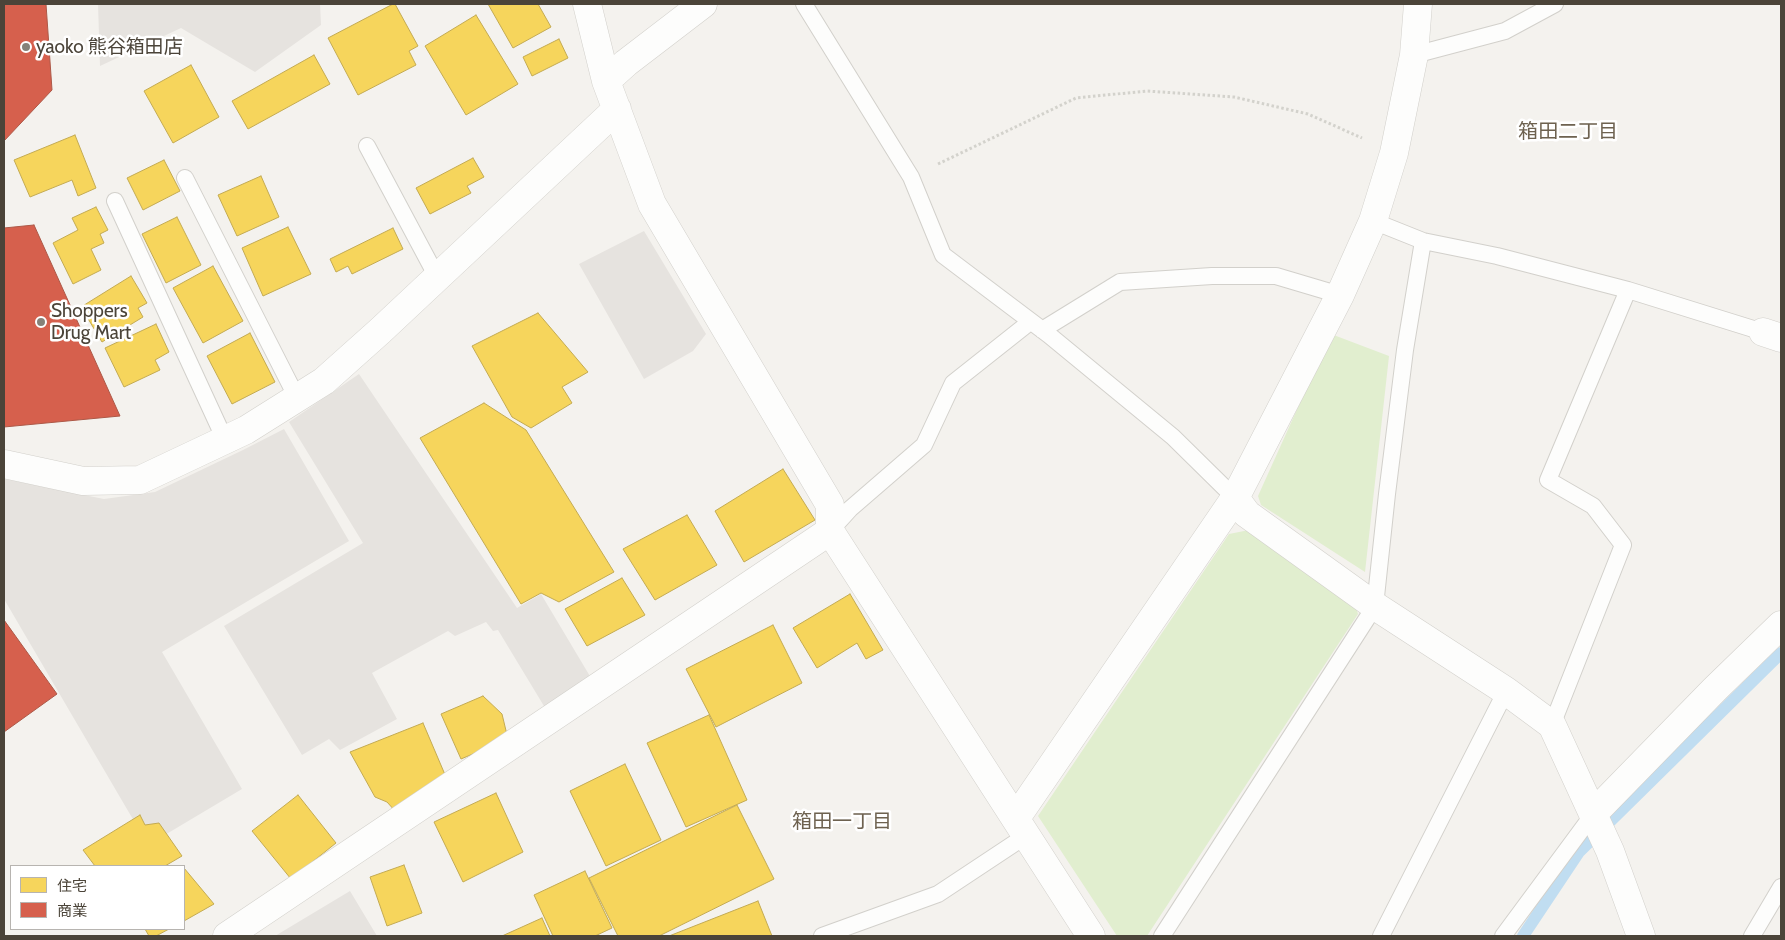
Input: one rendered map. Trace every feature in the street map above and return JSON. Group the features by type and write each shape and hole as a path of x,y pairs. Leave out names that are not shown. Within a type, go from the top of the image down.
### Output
{"street":[{"path":"587,4 606,81 652,204 830,505 830,531 1091,936"},
{"path":"606,81 626,63 703,4"},
{"path":"1021,827 1235,498 1340,296 1373,221 1394,153 1414,55 1418,4"},
{"path":"4,464 83,481 140,480 246,430 324,381 586,140 617,109"},
{"path":"1235,498 1247,514 1375,606 1506,692 1552,725 1610,851 1641,936"},
{"path":"227,936 830,531"},
{"path":"1594,815 1715,689 1781,625"}],"lane":[{"path":"804,4 912,177 943,255 1036,326 1172,437 1235,498"},
{"path":"1414,55 1505,31 1555,4"},
{"path":"367,146 437,277"},
{"path":"185,178 297,398"},
{"path":"115,201 224,440"},
{"path":"1373,221 1424,241 1497,256 1628,290 1772,335"},
{"path":"1162,936 1375,606 1405,350 1424,241"},
{"path":"830,531 850,510 924,445 953,383 1036,326 1120,282 1212,276 1276,276 1340,296"},
{"path":"1552,725 1623,545 1593,506 1548,480 1628,290"},
{"path":"1381,936 1506,692"},
{"path":"1504,936 1594,815"},
{"path":"822,936 938,894 1021,827"},
{"path":"1752,936 1781,887"}],"path":[{"path":"912,177 1076,98 1148,91 1234,96 1308,114 1394,153"}],"green space":[{"path":"1331,334 1389,356 1365,572 1261,505 1258,496"},
{"path":"1249,530 1354,601 1358,614 1147,936 1117,936 1038,816 1229,534"}],"shaded area":[{"path":"98,4 320,4 321,25 255,72 181,28 100,66"},
{"path":"644,231 706,334 693,351 644,379 579,264"},
{"path":"359,374 517,608 541,594 597,688 550,716 498,630 493,631 486,622 455,636 448,631 372,673 397,719 340,750 329,739 302,755 224,626 363,543 289,422"},
{"path":"284,429 349,541 162,652 242,789 148,845 4,599 4,479 104,499 155,492"},
{"path":"350,891 377,936 275,936"}],"building: 住宅":[{"path":"395,4 418,46 409,51 416,65 358,95 328,38"},
{"path":"488,4 538,4 551,27 513,48"},
{"path":"476,15 518,84 466,115 425,46"},
{"path":"559,39 568,58 532,76 523,57"},
{"path":"314,55 330,84 248,129 232,101"},
{"path":"191,65 219,117 173,143 144,91"},
{"path":"75,135 96,188 78,196 72,180 30,197 14,160"},
{"path":"473,158 484,177 467,186 471,193 430,214 416,188"},
{"path":"164,160 180,191 143,210 127,178"},
{"path":"261,176 279,217 237,236 218,195"},
{"path":"96,207 108,230 100,234 104,243 91,249 101,270 73,284 53,243 78,230 72,218"},
{"path":"177,217 201,265 166,283 142,234"},
{"path":"288,227 311,274 263,296 242,248"},
{"path":"393,228 403,249 352,274 348,266 336,272 330,259"},
{"path":"213,266 243,321 203,343 173,288"},
{"path":"131,276 147,303 138,308 143,317 102,342 81,307"},
{"path":"538,313 588,372 562,387 572,403 531,428 512,417 472,346"},
{"path":"156,324 169,352 155,360 160,370 124,387 105,348"},
{"path":"250,333 275,382 232,404 207,356"},
{"path":"484,403 526,430 614,572 559,602 541,593 521,604 420,438"},
{"path":"783,469 815,520 744,562 715,511"},
{"path":"687,515 717,565 655,600 623,549"},
{"path":"622,578 645,615 587,646 565,609"},
{"path":"850,594 883,650 866,659 857,643 817,668 793,628"},
{"path":"773,625 802,683 716,727 686,669"},
{"path":"483,696 502,714 508,739 461,759 441,714"},
{"path":"709,715 747,800 686,827 647,743"},
{"path":"423,723 449,784 396,812 387,802 375,797 350,752"},
{"path":"625,764 661,840 606,866 570,791"},
{"path":"496,793 523,852 463,882 434,822"},
{"path":"298,795 336,843 291,879 252,831"},
{"path":"737,805 774,879 659,936 618,936 589,878"},
{"path":"140,815 145,825 159,823 182,856 167,865 94,865 83,850"},
{"path":"404,865 422,913 387,926 370,877"},
{"path":"185,869 214,904 185,920"},
{"path":"585,871 612,928 595,936 553,936 534,895"},
{"path":"758,901 772,936 669,936"},
{"path":"542,918 550,936 502,936"},
{"path":"146,930 167,930 156,936 149,936"}],"building: 商業":[{"name":"yaoko 熊谷箱田店","path":"4,4 46,4 52,90 4,141"},
{"name":"Shoppers Drug Mart","path":"34,225 120,416 4,427 4,228"},
{"path":"4,620 57,694 4,732"}],"waterway":[{"path":"1523,936 1579,852 1781,653"}],"place":[{"name":"yaoko 熊谷箱田店","path":"26,47"},
{"name":"Shoppers Drug Mart","path":"41,322"}],"district":[{"name":"箱田二丁目","path":"1568,132"},
{"name":"箱田一丁目","path":"842,822"}]}
